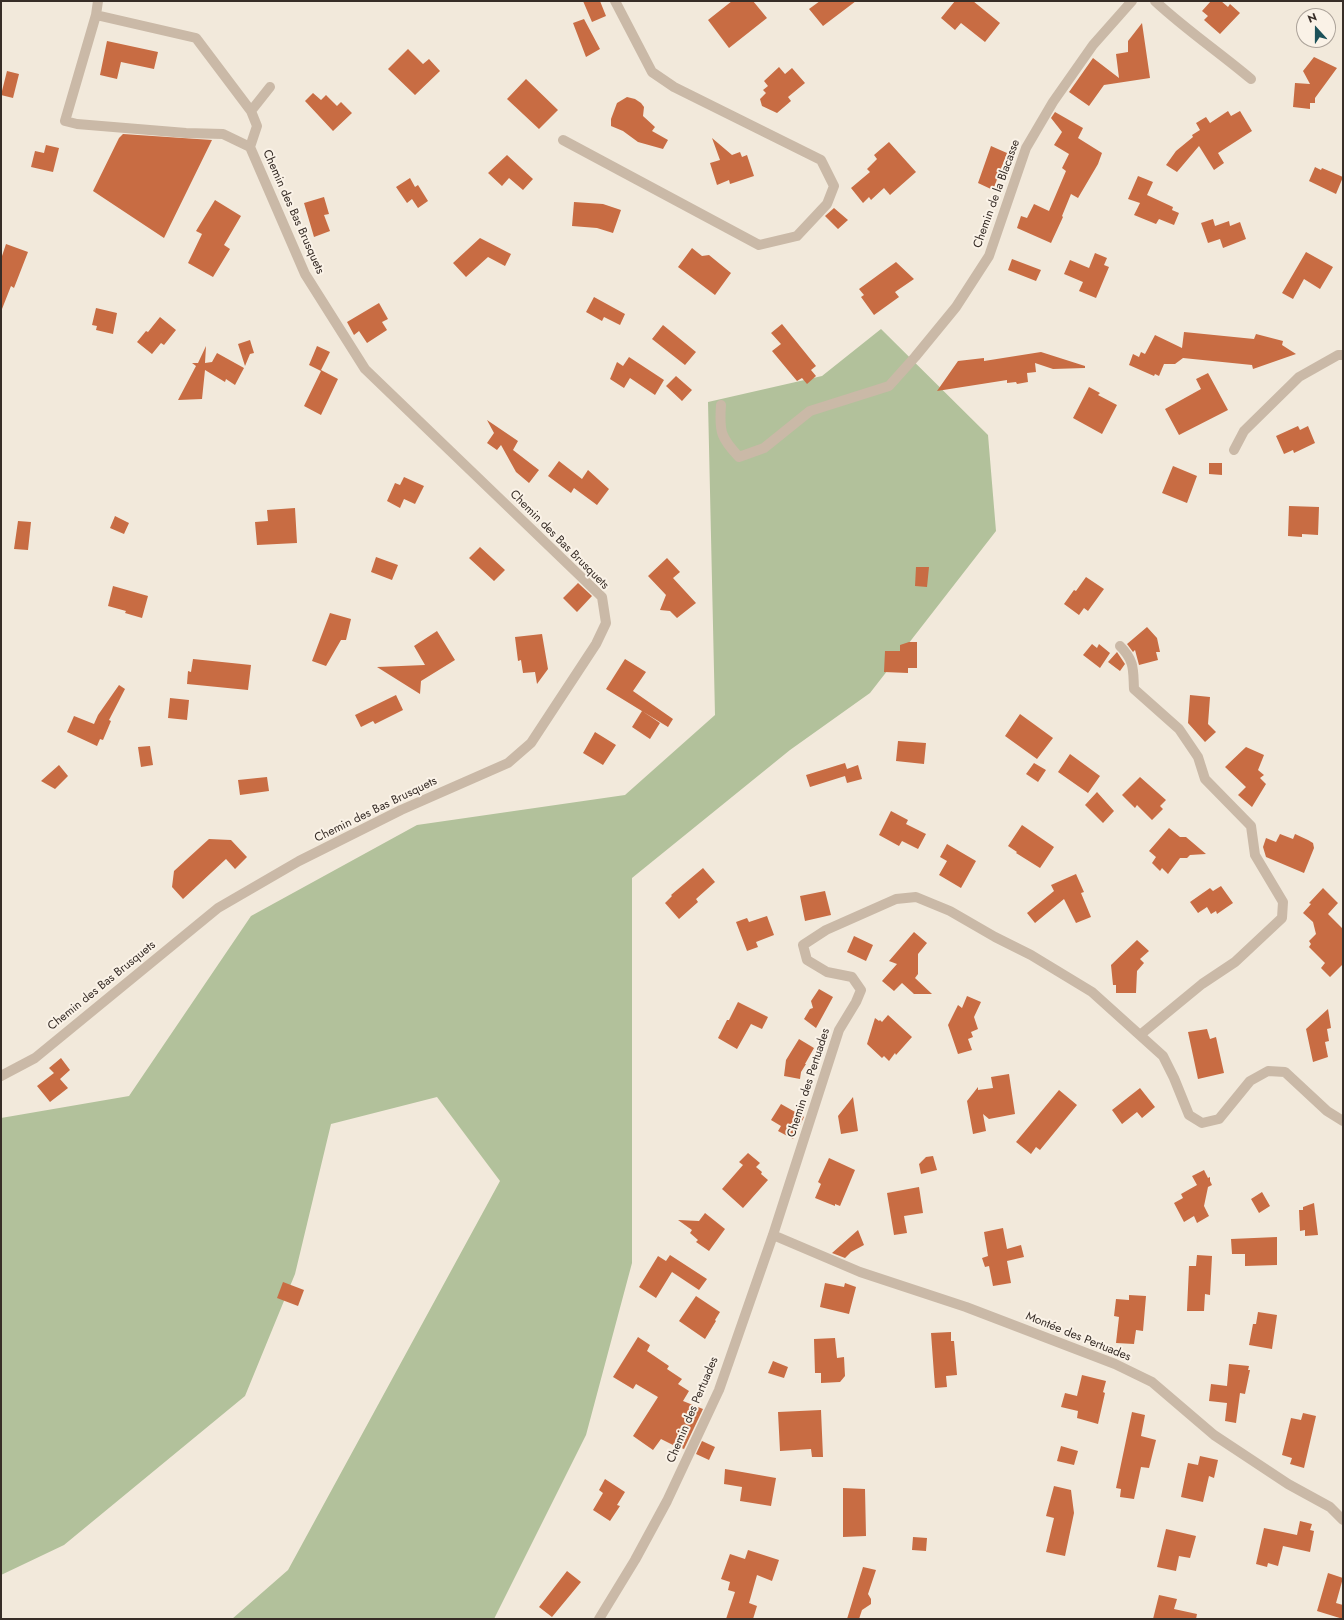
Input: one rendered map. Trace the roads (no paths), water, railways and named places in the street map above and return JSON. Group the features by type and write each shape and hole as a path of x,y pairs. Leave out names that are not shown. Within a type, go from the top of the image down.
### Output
{"street":[{"path":"98,1 96,15 65,121 77,124 186,133 223,134 250,147"},
{"path":"563,140 759,245 797,236 827,204 834,186 821,160 674,87 652,72 615,1"},
{"name":"Chemin de la Blacasse","path":"721,405 720,424 726,442 739,457 764,448 810,411 889,386 956,307 989,256 1026,148 1053,102 1093,45 1132,1"},
{"path":"1155,1 1172,17 1225,57 1251,79"},
{"path":"96,15 196,38 251,112 270,87"},
{"name":"Chemin des Bas Brusquets","path":"1,1076 35,1058 218,908 299,861 400,810 508,763 530,743 596,644 606,623 602,597 365,369 305,274 250,147 256,126 251,112"},
{"path":"1234,450 1244,431 1299,377 1338,355 1343,355"},
{"path":"1120,646 1129,655 1133,668 1134,689 1179,729 1198,757 1205,779 1251,826 1255,855 1283,902 1282,918 1235,962 1202,984 1140,1035"},
{"name":"Chemin des Pertuades","path":"599,1619 635,1560 701,1430 719,1390 773,1235 839,1030 856,1002 861,990 852,977 827,972 807,960 803,945 826,930 896,899 916,897 950,911 995,937 1031,954 1092,992 1163,1056 1189,1115 1202,1123 1219,1119 1250,1081 1268,1070 1285,1072 1327,1111 1343,1121"},
{"name":"Montée des Pertuades","path":"773,1235 846,1266 966,1307 1115,1364 1152,1382 1214,1435 1288,1484 1330,1508 1343,1520"}]}
